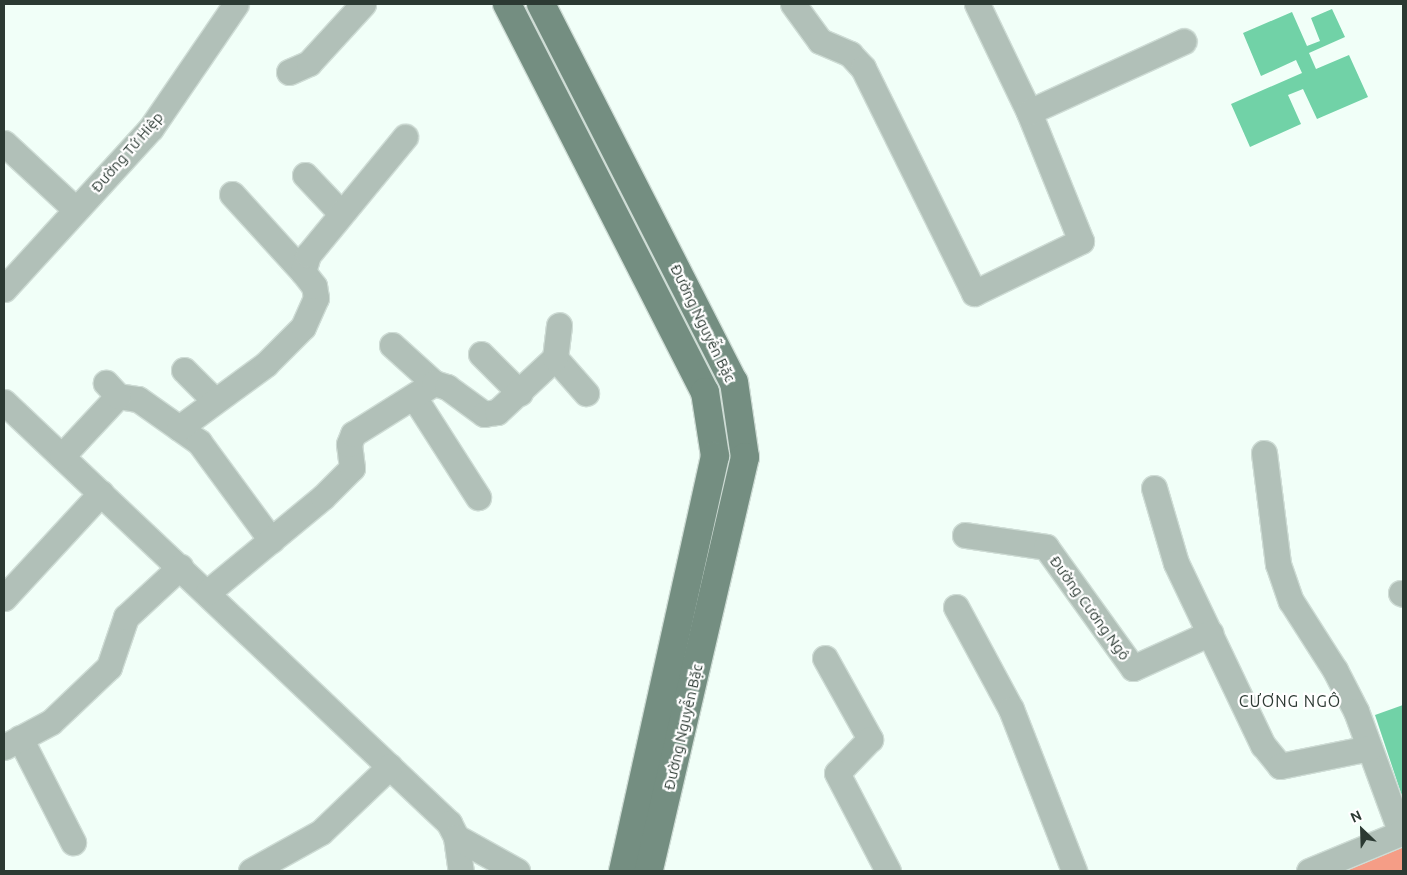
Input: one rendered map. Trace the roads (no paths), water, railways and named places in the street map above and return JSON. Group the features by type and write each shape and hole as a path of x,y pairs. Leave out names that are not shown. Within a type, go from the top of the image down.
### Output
{"main road":[{"name":"Đường Nguyễn Bặc","path":"507,4 705,392 715,456 623,871"},
{"name":"Đường Nguyễn Bặc","path":"540,4 734,382 745,457 649,871"},
{"path":"709,416 739,413"}],"street":[{"name":"Đường Tứ Hiệp","path":"4,288 151,128 236,4"},
{"path":"289,72 309,63 363,4"},
{"path":"793,4 820,41 850,54 863,68 974,293 1081,241 1028,112 977,4"},
{"path":"1028,112 1184,41"},
{"path":"303,272 308,255 340,212 405,137"},
{"path":"4,143 76,210"},
{"path":"305,175 340,212"},
{"path":"179,428 214,400 266,364 303,327 316,292 303,272 232,194"},
{"path":"208,592 323,497 352,468 349,444 353,434 424,390 448,388 484,414 497,412 520,393 555,358 559,325"},
{"path":"392,345 424,390 478,497"},
{"path":"481,354 520,393"},
{"path":"555,358 586,393"},
{"path":"184,370 214,400"},
{"path":"62,456 112,390 138,399 199,442 211,455 270,540"},
{"path":"4,402 208,592 449,823 456,837 461,871"},
{"path":"1264,453 1278,564 1291,600 1335,670 1369,748 1402,832 1309,871"},
{"path":"1154,488 1176,563 1263,745 1280,766 1369,748"},
{"path":"4,598 102,493"},
{"name":"Đường Cương Ngô","path":"965,535 1046,546 1133,668 1210,633"},
{"path":"73,842 12,742 50,722 109,668 126,616 180,567"},
{"path":"956,607 1011,709 1074,871"},
{"path":"825,658 870,739 837,773 888,871"},
{"path":"251,871 320,832 390,766"},
{"path":"456,837 517,871"}],"district":[{"name":"CƯƠNG NGÔ","path":"1290,701"}]}
